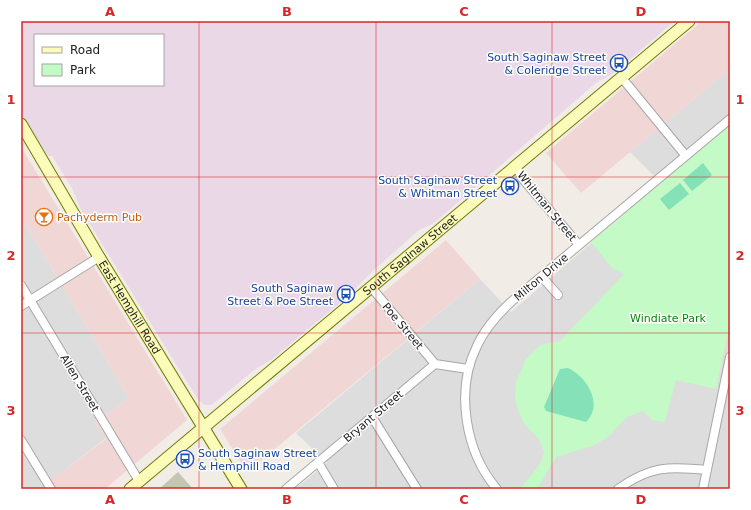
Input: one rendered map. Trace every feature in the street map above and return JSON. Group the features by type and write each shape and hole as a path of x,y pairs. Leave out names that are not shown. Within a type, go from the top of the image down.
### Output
{"main road":[{"name":"South Saginaw Street","path":"130,489 689,21"},
{"name":"East Hemphill Road","path":"21,124 99,257 241,489"}],"street":[{"path":"622,78 686,156"},
{"name":"Milton Drive","path":"497,489 485,471 470,439 465,394 468,369 476,346 496,316 512,301 730,119"},
{"name":"Whitman Street","path":"516,166 522,178 579,245"},
{"path":"21,306 99,257"},
{"path":"542,277 558,295"},
{"name":"Allen Street","path":"21,285 139,481"},
{"name":"Poe Street","path":"371,287 435,364"},
{"path":"703,489 730,357"},
{"path":"435,364 468,369"},
{"name":"Bryant Street","path":"286,489 435,364"},
{"path":"372,417 417,489"},
{"path":"21,440 51,489"},
{"path":"318,462 334,489"},
{"path":"618,489 639,476 658,469 679,467 707,470"}],"shaded area":[{"path":"21,21 675,21 611,75 597,82 434,223 419,230 375,269 348,296 271,360 254,370 211,405 205,405 199,401 80,208 72,188 52,156 49,156 21,113"},
{"path":"702,21 730,21 730,69 581,193 546,153"},
{"path":"730,69 730,489 295,489 327,463 296,433 480,279 511,312 661,183 630,152"},
{"path":"21,147 187,420 105,489 40,488 106,439 95,423 129,398 21,217"},
{"path":"21,217 129,398 95,423 106,438 41,489 21,489"},
{"path":"446,240 480,279 247,472 220,429"},
{"path":"178,472 193,489 159,489"}],"green space":[{"name":"Windiate Park","path":"730,125 730,324 716,389 676,380 665,422 652,420 643,411 627,417 609,436 595,445 556,457 537,489 520,489 540,464 544,453 540,441 523,422 517,407 515,395 516,382 526,359 540,345 560,341 624,274 613,269 591,242"},
{"path":"703,163 712,175 692,191 683,180"},
{"path":"680,183 689,194 669,210 660,199"},
{"path":"568,368 575,372 587,384 591,392 593,407 591,415 586,422 546,411 544,407 560,369"}],"place":[{"name":"South Saginaw Street & Coleridge Street","path":"619,63"},
{"name":"South Saginaw Street & Whitman Street","path":"510,186"},
{"name":"Pachyderm Pub","path":"44,217"},
{"name":"South Saginaw Street & Poe Street","path":"346,294"},
{"name":"South Saginaw Street & Hemphill Road","path":"185,459"}]}
